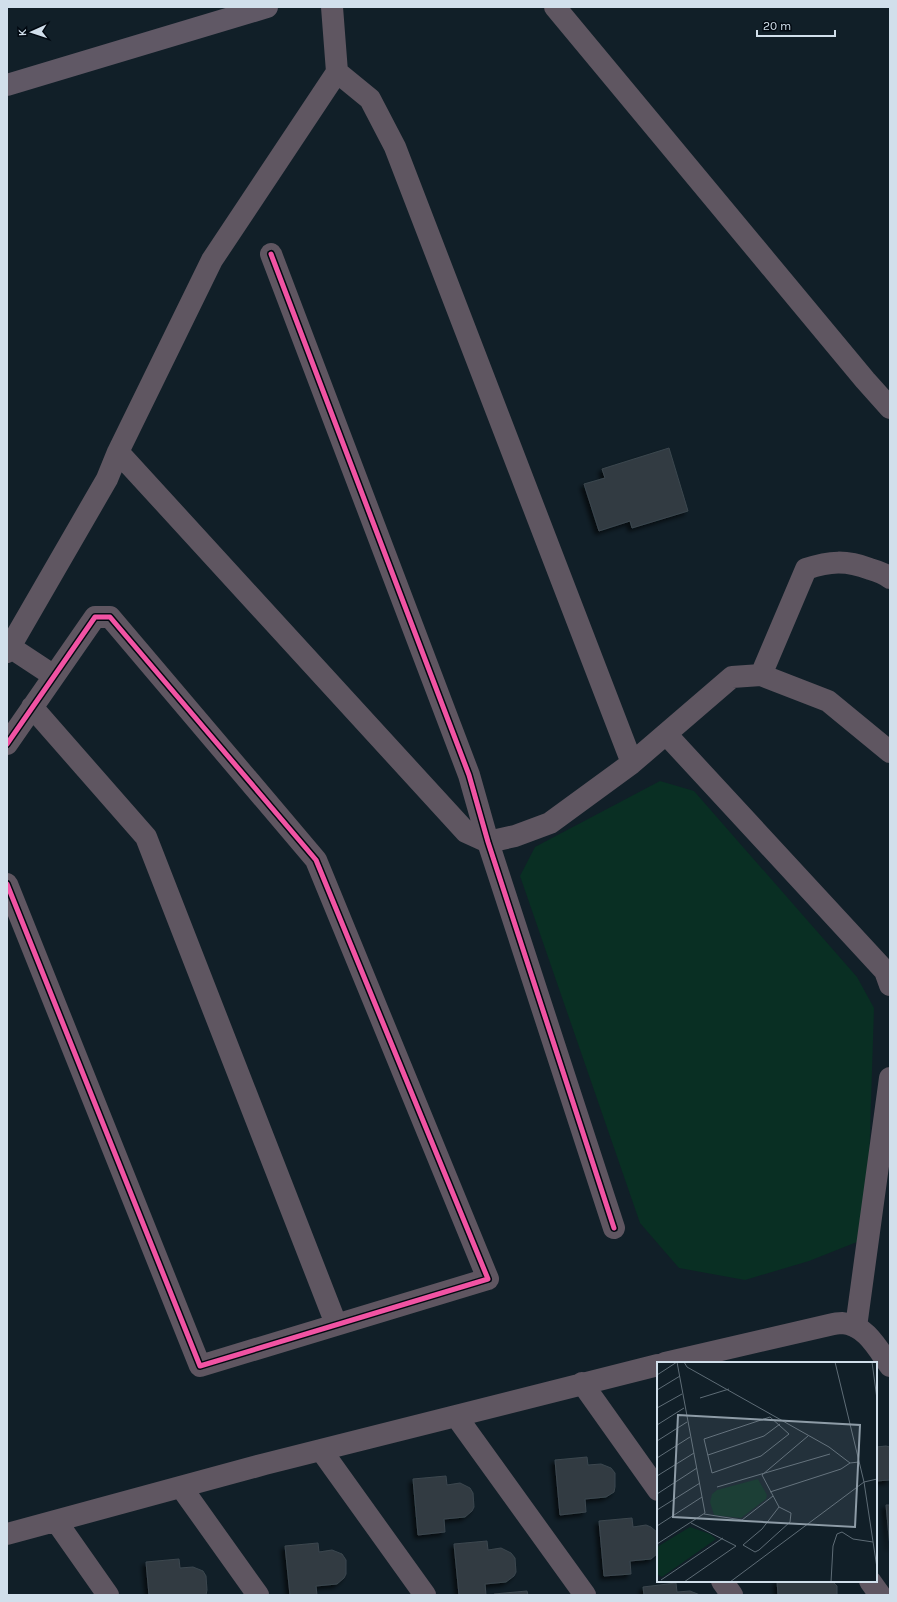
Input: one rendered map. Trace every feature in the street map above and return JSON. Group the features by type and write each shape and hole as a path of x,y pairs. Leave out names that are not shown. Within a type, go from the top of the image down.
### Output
{"street":[{"path":"7,85 267,7"},
{"path":"54,676 8,649 107,479 118,452 212,260 336,72 332,7"},
{"path":"555,7 865,380 890,408"},
{"path":"336,72 370,99 395,147 632,763"},
{"path":"271,254 469,775 488,842 614,1228"},
{"path":"118,452 466,832 488,842 515,836 550,823 632,763 732,677 761,675 828,701 890,752"},
{"path":"761,675 806,569 825,563 854,563 886,574 890,578"},
{"path":"7,744 95,617 110,617 316,860 488,1279 200,1366 7,884"},
{"path":"32,707 146,837 336,1324"},
{"path":"666,734 885,971 890,985"},
{"path":"856,1328 890,1078"},
{"path":"674,1362 712,1358 829,1325 843,1323 856,1328 871,1338 890,1366"},
{"path":"7,1534 321,1450 657,1365"},
{"path":"582,1383 657,1489"},
{"path":"456,1416 585,1595"},
{"path":"321,1450 425,1595"},
{"path":"181,1487 258,1595"},
{"path":"56,1521 108,1595"},
{"path":"723,1582 732,1595"},
{"path":"871,1582 880,1595"}],"green space":[{"path":"660,781 694,791 857,977 874,1008 869,1165 862,1240 809,1261 745,1280 679,1268 640,1223 520,876 535,847"}],"building":[{"path":"669,448 688,511 632,528 630,521 599,531 584,484 605,478 602,469"},
{"path":"877,1447 890,1447 890,1480 877,1481"},
{"path":"587,1457 588,1465 601,1464 611,1468 615,1473 614,1492 606,1497 585,1499 586,1512 560,1515 555,1460"},
{"path":"446,1476 447,1485 460,1483 470,1488 473,1493 474,1507 465,1517 444,1519 445,1532 418,1535 413,1479"},
{"path":"886,1505 890,1505 890,1547"},
{"path":"632,1518 633,1527 646,1525 651,1527 657,1532 657,1554 651,1559 630,1561 631,1574 604,1576 599,1521"},
{"path":"487,1541 488,1550 501,1548 511,1553 515,1558 516,1572 514,1576 506,1582 485,1584 486,1595 459,1595 454,1544"},
{"path":"318,1543 319,1552 332,1550 342,1554 346,1560 346,1574 344,1578 337,1584 316,1586 317,1595 290,1595 285,1546"},
{"path":"179,1559 180,1568 193,1567 203,1571 206,1576 206,1595 149,1595 146,1562"},
{"path":"777,1582 833,1582 837,1586 837,1595 778,1595"},
{"path":"676,1583 677,1592 690,1591 700,1595 644,1595 643,1587"},
{"path":"527,1591 528,1595 494,1595 494,1594"}],"cycle path":[{"path":"271,254 469,775 488,842 614,1228"},
{"path":"7,744 95,617 110,617 316,860 488,1279 200,1366 7,884"}]}
